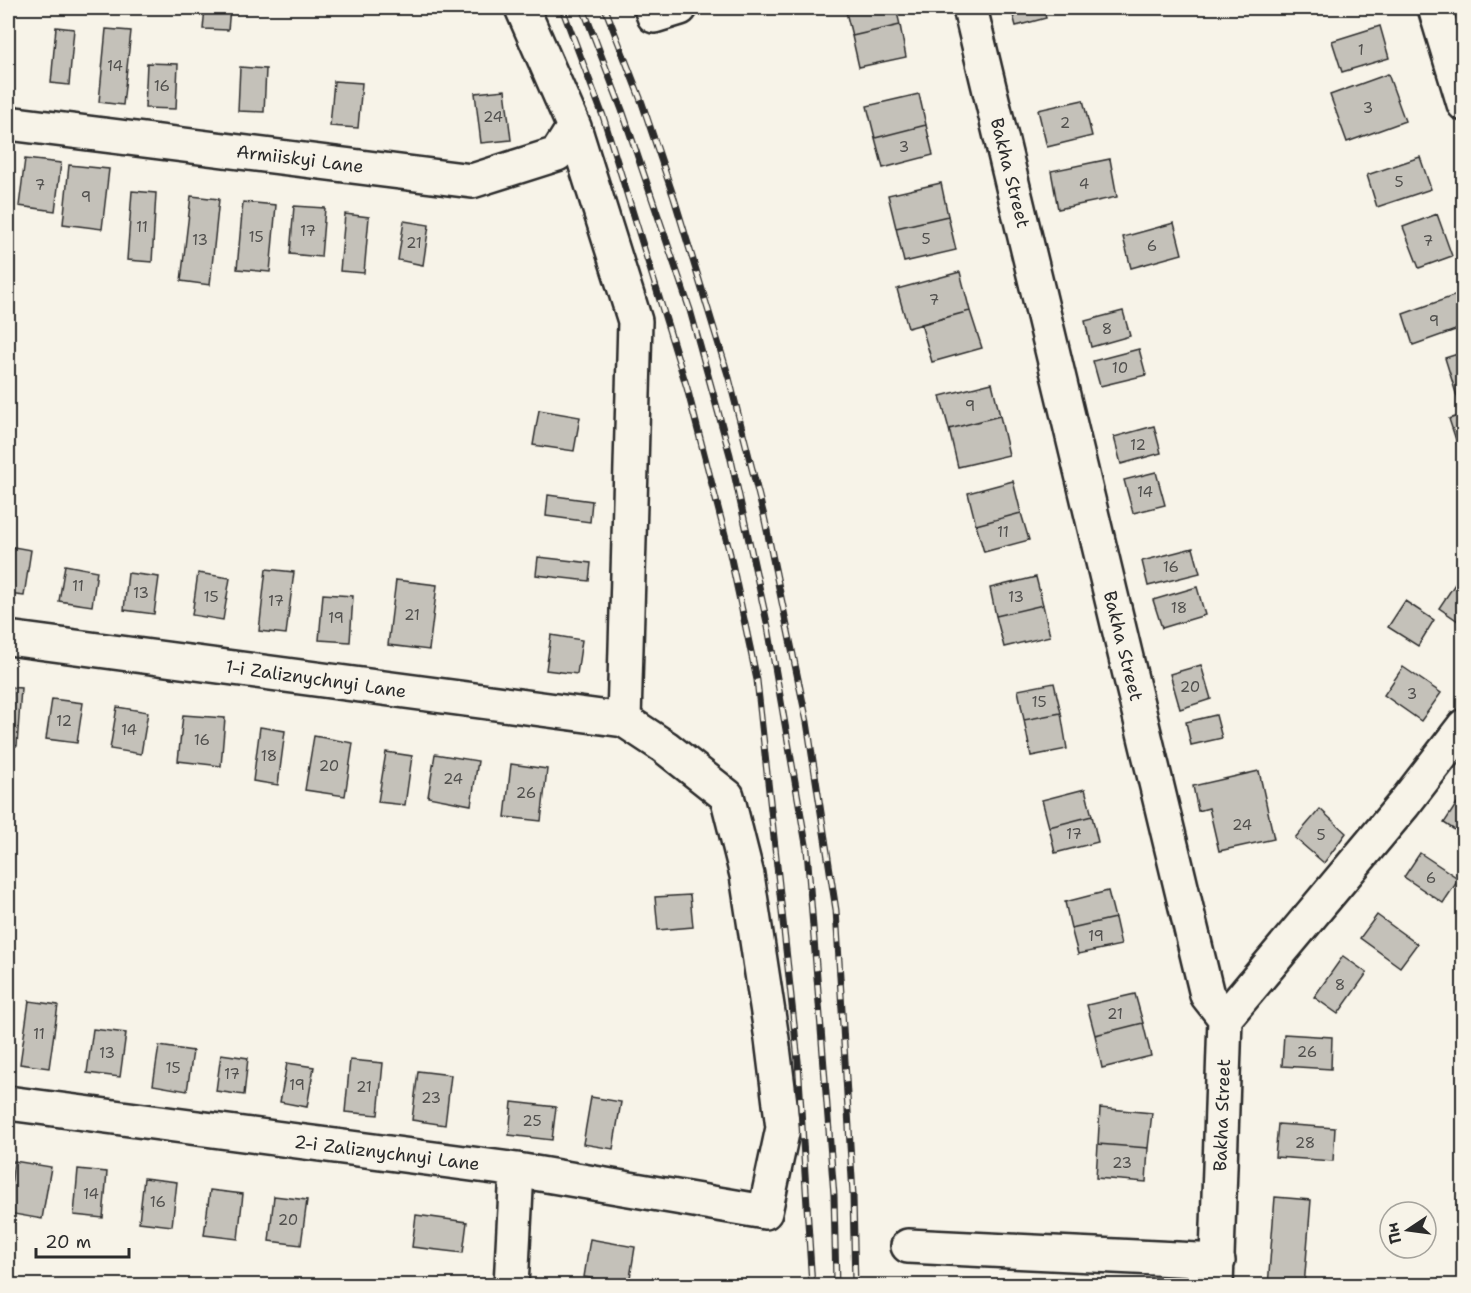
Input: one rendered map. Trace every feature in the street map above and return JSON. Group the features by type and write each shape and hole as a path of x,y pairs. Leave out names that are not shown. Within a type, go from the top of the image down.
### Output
{"street":[{"path":"522,8 574,127 635,321 624,720"},
{"name":"Bakha Street","path":"970,8 1207,995 1225,1018 1217,1273"},
{"path":"1435,8 1464,104"},
{"name":"Armiiskyi Lane","path":"8,123 472,181 557,154 574,127"},
{"name":"1-i Zaliznychnyi Lane","path":"8,638 624,720"},
{"name":"2-i Zaliznychnyi Lane","path":"8,1103 517,1170 765,1212 783,1128 747,875 727,795 665,747 624,720"},
{"path":"1225,1018 1404,804 1464,726"},
{"path":"511,1286 517,1170"},
{"path":"908,1246 1217,1273"}],"building":[{"path":"205,8 230,8 228,30 203,29"},
{"path":"845,8 896,8 900,25 852,36"},
{"path":"1011,8 1043,8 1046,18 1016,26"},
{"path":"900,25 906,57 859,67 852,36"},
{"path":"1380,26 1389,58 1342,72 1332,41"},
{"path":"56,27 74,29 69,85 51,83"},
{"path":"106,29 131,31 123,105 99,102"},
{"path":"147,63 178,64 176,109 145,108"},
{"path":"240,67 266,69 264,112 238,111"},
{"path":"1388,74 1405,121 1347,142 1330,95"},
{"path":"334,81 362,83 358,128 330,126"},
{"path":"505,90 511,140 481,143 475,93"},
{"path":"919,94 926,125 875,138 867,106"},
{"path":"1083,100 1092,136 1047,147 1038,110"},
{"path":"926,125 933,155 883,168 875,138"},
{"path":"1420,157 1431,189 1377,207 1367,175"},
{"path":"25,159 61,163 55,211 19,206"},
{"path":"1110,159 1117,197 1058,209 1051,171"},
{"path":"69,165 109,169 102,229 63,224"},
{"path":"941,183 948,216 896,228 888,195"},
{"path":"132,191 156,193 152,262 127,260"},
{"path":"191,196 219,199 210,285 181,281"},
{"path":"243,202 276,205 270,272 237,269"},
{"path":"294,206 325,208 321,257 290,254"},
{"path":"345,214 369,217 364,273 340,271"},
{"path":"1437,214 1452,256 1419,268 1403,227"},
{"path":"948,216 956,250 904,262 896,228"},
{"path":"404,221 429,225 423,265 398,260"},
{"path":"1174,223 1182,254 1131,268 1123,237"},
{"path":"960,272 970,311 908,328 897,289"},
{"path":"1462,293 1464,327 1413,345 1403,314"},
{"path":"970,311 982,348 932,362 921,324"},
{"path":"1123,311 1130,336 1091,347 1085,321"},
{"path":"1139,349 1146,375 1100,386 1093,361"},
{"path":"1464,352 1464,405 1460,406 1445,358"},
{"path":"992,383 1000,416 949,429 940,396"},
{"path":"539,410 580,417 574,451 533,445"},
{"path":"1464,414 1464,445 1458,446 1449,419"},
{"path":"1000,416 1009,455 958,467 949,429"},
{"path":"1154,426 1161,453 1121,464 1114,437"},
{"path":"1156,472 1165,505 1133,513 1124,480"},
{"path":"1013,481 1021,513 976,525 968,493"},
{"path":"548,495 592,501 590,522 546,516"},
{"path":"1021,513 1029,540 984,552 976,525"},
{"path":"8,546 31,550 24,596 8,594"},
{"path":"1193,548 1200,573 1148,586 1142,561"},
{"path":"538,557 591,563 589,581 536,575"},
{"path":"65,565 97,571 92,606 59,601"},
{"path":"266,569 294,572 286,634 259,631"},
{"path":"128,573 159,577 154,614 124,610"},
{"path":"198,573 230,578 223,620 192,615"},
{"path":"1036,577 1043,605 996,616 990,588"},
{"path":"396,580 437,585 429,650 388,645"},
{"path":"1455,584 1464,589 1464,625 1439,608"},
{"path":"1197,587 1205,615 1162,628 1153,600"},
{"path":"323,594 353,596 350,642 319,640"},
{"path":"1405,601 1434,620 1418,646 1388,627"},
{"path":"1043,605 1050,636 1004,647 996,616"},
{"path":"551,635 582,640 577,674 546,670"},
{"path":"1201,665 1211,699 1180,709 1170,674"},
{"path":"1403,667 1441,693 1421,721 1384,695"},
{"path":"1054,683 1061,713 1024,720 1018,690"},
{"path":"8,687 21,688 17,746 8,745"},
{"path":"52,699 83,703 77,743 46,739"},
{"path":"117,707 148,712 141,754 110,749"},
{"path":"1061,713 1067,749 1031,756 1024,720"},
{"path":"183,715 225,718 221,766 178,761"},
{"path":"1216,715 1222,738 1191,745 1186,722"},
{"path":"260,727 285,731 278,785 253,781"},
{"path":"314,736 353,743 345,796 305,790"},
{"path":"386,752 412,756 405,805 378,802"},
{"path":"435,754 478,761 471,805 428,797"},
{"path":"511,764 547,769 541,821 505,817"},
{"path":"1259,771 1274,839 1219,851 1209,808 1198,811 1193,786"},
{"path":"1085,789 1092,816 1049,827 1042,800"},
{"path":"1464,794 1464,836 1444,823"},
{"path":"1320,809 1346,833 1324,863 1295,838"},
{"path":"1092,816 1098,842 1055,853 1049,827"},
{"path":"1420,853 1459,879 1443,903 1404,877"},
{"path":"1108,891 1115,918 1071,928 1065,902"},
{"path":"690,895 693,927 658,930 655,897"},
{"path":"1377,915 1417,944 1400,967 1360,938"},
{"path":"1115,918 1121,945 1078,954 1071,928"},
{"path":"1343,956 1367,973 1338,1014 1314,997"},
{"path":"1135,994 1143,1023 1095,1035 1087,1005"},
{"path":"29,1001 58,1005 49,1068 20,1064"},
{"path":"1143,1023 1151,1056 1102,1068 1095,1035"},
{"path":"93,1029 126,1033 120,1077 87,1073"},
{"path":"1284,1034 1332,1037 1331,1069 1282,1066"},
{"path":"159,1046 193,1051 187,1091 153,1085"},
{"path":"221,1054 248,1058 244,1095 216,1091"},
{"path":"350,1060 383,1063 378,1115 345,1112"},
{"path":"287,1063 314,1067 307,1107 280,1102"},
{"path":"418,1071 451,1075 445,1125 412,1120"},
{"path":"591,1097 621,1102 613,1149 583,1144"},
{"path":"512,1102 556,1107 552,1140 509,1135"},
{"path":"1100,1108 1152,1113 1148,1148 1098,1144"},
{"path":"1278,1124 1335,1128 1333,1161 1275,1157"},
{"path":"1098,1144 1148,1148 1146,1182 1096,1178"},
{"path":"14,1161 51,1167 42,1219 8,1213"},
{"path":"78,1169 107,1172 103,1218 74,1215"},
{"path":"144,1178 177,1182 172,1226 139,1222"},
{"path":"210,1190 243,1194 238,1239 204,1235"},
{"path":"274,1196 307,1200 301,1245 269,1241"},
{"path":"1275,1197 1311,1200 1304,1286 1268,1286"},
{"path":"416,1215 467,1222 463,1253 412,1247"},
{"path":"590,1239 635,1247 629,1284 584,1277"}],"railway":[{"path":"562,8 603,116 687,388 730,554 757,680 798,1061 812,1286"},
{"path":"583,8 622,110 690,310 730,455 768,627 807,850 834,1195 836,1286"},
{"path":"605,8 642,103 674,198 729,378 764,516 807,722 836,910 853,1195 855,1286"}]}
